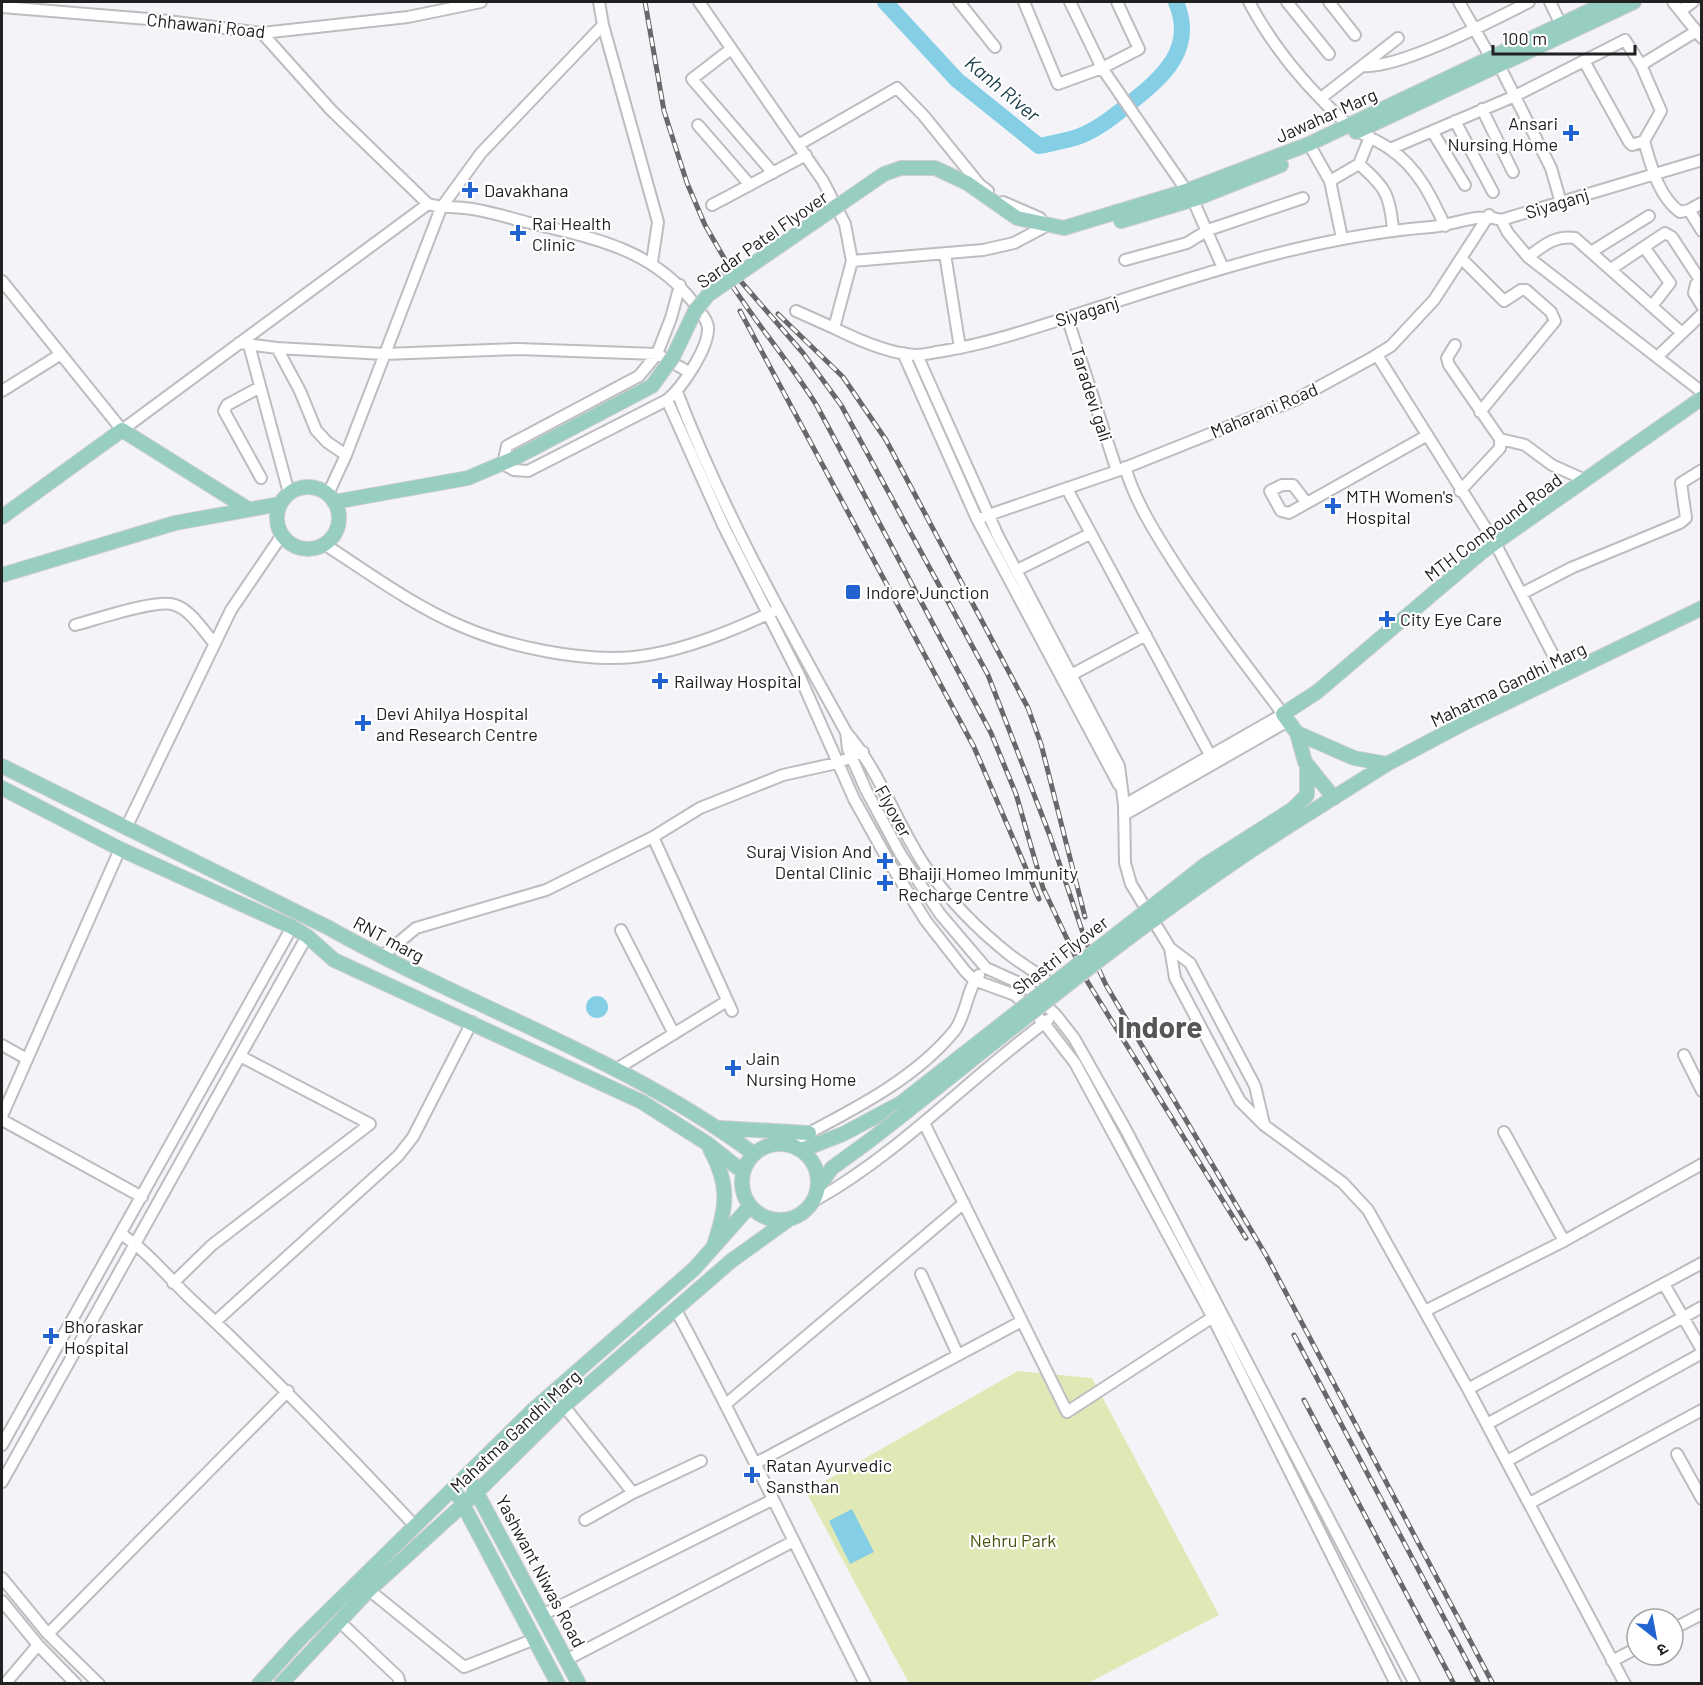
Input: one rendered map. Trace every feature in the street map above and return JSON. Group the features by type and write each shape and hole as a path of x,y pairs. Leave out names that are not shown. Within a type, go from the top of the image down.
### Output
{"main road":[{"name":"Jawahar Marg","path":"1067,226 1070,231 1083,229 1190,195 1311,147 1359,131 1495,60 1563,29 1608,2"},
{"path":"1563,29 1634,2"},
{"name":"Sardar Patel Flyover","path":"331,498 468,478 509,461 652,386 673,357 695,311 708,296 884,174 901,168 935,168 967,183 1017,218 1046,226"},
{"path":"1046,226 1067,226"},
{"name":"MTH Compound Road","path":"1286,718 1495,543 1701,398"},
{"path":"2,517 122,430 248,509"},
{"path":"2,575 175,523 248,509 285,498 309,487 331,498 338,525 324,544 306,549 296,547 282,535 277,519 285,498"},
{"name":"Mahatma Gandhi Marg","path":"1334,798 1387,764 1468,721 1700,612"},
{"path":"1286,718 1297,733 1305,762 1334,798"},
{"path":"1297,733 1354,758 1387,764"},
{"name":"Shastri Flyover","path":"819,1187 832,1168 1153,919 1294,815 1307,795 1309,782 1305,762"},
{"name":"RNT marg","path":"2,766 329,928 381,957 651,1087 718,1128 754,1154"},
{"path":"2,788 290,932 334,960 642,1102 708,1144 743,1172"},
{"name":"Shastri Flyover","path":"802,1150 860,1125 901,1103 1205,865 1294,815 1334,798"},
{"path":"718,1128 809,1133"},
{"path":"708,1144 721,1170 726,1193 722,1221 713,1250"},
{"path":"774,1144 788,1144 802,1150 815,1167 819,1187 814,1201 804,1212 788,1220 771,1220 757,1213 750,1206 741,1186 743,1172 754,1154 774,1144"},
{"name":"Mahatma Gandhi Marg","path":"259,1683 300,1639 453,1488 468,1477 533,1410 669,1292 713,1250 750,1206"},
{"name":"Mahatma Gandhi Marg","path":"280,1683 369,1590 477,1491 564,1406 731,1261 788,1220"},
{"name":"Yashwant Niwas Road","path":"468,1477 544,1614 579,1683"},
{"name":"Yashwant Niwas Road","path":"453,1488 558,1683"}],"street":[{"name":"Chhawani Road","path":"2,7 22,5 262,33 408,17 481,2"},
{"path":"599,2 603,25 658,222 652,262"},
{"path":"699,2 806,155 823,181 845,224 852,261 834,328"},
{"path":"958,2 995,47"},
{"path":"1024,2 1058,84 1102,68 1139,49 1117,2"},
{"path":"1070,2 1102,68 1190,195 1209,230 1223,268"},
{"path":"1249,2 1268,37 1294,72 1359,131 1390,149 1413,168 1431,195 1445,226"},
{"path":"1287,2 1329,54"},
{"path":"1329,2 1355,34"},
{"path":"1459,2 1515,96 1551,168 1561,203"},
{"path":"1363,66 1385,65 1475,28 1529,2"},
{"path":"1550,2 1563,29"},
{"path":"1641,65 1700,37 1676,6 1694,2"},
{"path":"331,498 441,208 481,153 603,25"},
{"path":"262,33 330,110 428,204 441,208 463,207 582,235 638,254 652,262 680,285 705,320 708,330 698,358 677,392 667,400 528,471 514,470 509,461 507,446 639,376 657,354 671,318 680,285"},
{"path":"1321,98 1398,38"},
{"path":"1390,149 1515,96 1625,40 1641,65 1661,111 1644,141 1632,145 1629,141 1584,61"},
{"path":"731,49 692,79 773,173"},
{"path":"798,145 897,88 924,116 979,184 1006,205 1049,222 1067,226"},
{"path":"1482,109 1514,172"},
{"path":"1455,121 1493,192"},
{"path":"698,125 750,185"},
{"path":"1359,131 1359,164 1379,182 1388,194 1393,230"},
{"path":"1432,131 1465,185"},
{"path":"1644,141 1654,173 1675,208 1680,212 1701,203"},
{"path":"1311,147 1330,182 1342,238"},
{"path":"712,205 806,155"},
{"name":"Siyaganj","path":"796,311 852,337 903,353 917,355 960,348 1223,268 1342,238 1393,230 1445,226 1489,215 1502,220 1701,160"},
{"path":"1330,182 1359,164"},
{"path":"1125,260 1187,243 1209,230 1303,198"},
{"path":"3,285 122,430 244,344 428,204"},
{"path":"1689,210 1701,231"},
{"name":"Maharani Road","path":"977,519 1121,469 1294,399 1377,355 1391,346 1434,300 1489,215"},
{"path":"1591,252 1649,216"},
{"path":"1502,220 1508,233 1528,257 1701,392"},
{"path":"852,261 945,254 1014,243 1046,226"},
{"path":"1611,269 1660,235 1668,234 1701,279 1694,292 1701,306"},
{"path":"1528,257 1550,241 1563,237 1575,238 1682,333"},
{"path":"1644,247 1670,283 1652,306"},
{"path":"945,254 960,348"},
{"path":"1461,258 1504,301 1521,290 1526,290 1551,312 1556,321 1480,412"},
{"path":"1657,357 1701,314"},
{"name":"Taradevi gali","path":"1067,317 1121,469 1156,534 1201,606 1286,718"},
{"path":"244,344 384,354 518,349 657,354 689,372"},
{"path":"244,344 260,387 285,498"},
{"path":"1455,345 1447,358 1449,365 1500,439 1500,448 1460,491"},
{"path":"277,348 316,430 327,442 346,455"},
{"path":"903,353 977,519 1121,787"},
{"path":"2,391 61,354"},
{"path":"917,355 989,515 1119,766 1128,875 1136,893 1170,948 1190,963 1255,1086 1264,1125"},
{"path":"1377,355 1460,491 1495,543 1563,676"},
{"path":"260,387 227,405 224,411 261,478"},
{"path":"677,392 685,418 779,609 846,732 851,758 901,855 940,914 986,968 1026,986 1056,1015 1074,1038 1094,1073 1217,1314 1396,1683"},
{"path":"667,400 766,615 800,677 837,763 889,862 926,921 974,980 1015,995 1044,1023 1086,1083 1217,1314 1415,1683"},
{"path":"1306,502 1426,436"},
{"path":"1500,439 1525,445 1552,465 1585,480"},
{"path":"1522,593 1571,568 1680,523 1686,518 1680,489 1681,483 1701,470"},
{"path":"1067,489 1210,755"},
{"path":"1017,570 1090,534"},
{"path":"126,828 231,610 282,535"},
{"path":"324,544 406,597 461,626 507,642 562,654 634,657 700,641 779,609"},
{"path":"75,625 161,603 176,605 188,614 214,644"},
{"path":"1071,675 1146,635"},
{"path":"1124,810 1210,755 1286,718"},
{"path":"1124,810 1286,718"},
{"name":"Flyover","path":"846,732 865,756 924,864 951,901 981,931 1051,984"},
{"path":"381,957 416,928 546,890 653,837 700,808 783,775 865,756"},
{"path":"615,1070 674,1034 729,1006 653,837"},
{"path":"120,849 2,1118 142,1197"},
{"path":"621,930 674,1034"},
{"path":"2,1445 290,932"},
{"path":"2,1482 305,940"},
{"path":"1170,948 1175,978 1240,1101 1264,1125 1343,1183 1368,1210 1468,1389 1612,1661 1626,1683"},
{"path":"788,1144 893,1084 921,1062 954,1031 962,1019 974,980 986,968"},
{"path":"814,1201 924,1123 1056,1015"},
{"path":"215,1322 398,1156 413,1137 472,1022"},
{"path":"2,1045 27,1059"},
{"path":"1684,1055 1701,1091"},
{"path":"173,1283 212,1245 370,1124 240,1056"},
{"path":"1086,1083 1094,1073"},
{"path":"924,1123 1067,1412 1217,1314"},
{"path":"1504,1132 1564,1241"},
{"path":"1425,1311 1564,1241 1701,1164"},
{"path":"726,1404 964,1203"},
{"path":"121,1234 136,1243 173,1283 288,1391 415,1526"},
{"path":"1468,1389 1701,1263"},
{"path":"921,1274 958,1355"},
{"path":"1507,1461 1701,1352 1664,1284"},
{"path":"1487,1424 1701,1307"},
{"path":"676,1310 756,1463 772,1500 865,1683"},
{"path":"756,1463 1022,1321"},
{"path":"48,1634 288,1391"},
{"path":"564,1406 633,1493"},
{"path":"1530,1503 1701,1410"},
{"path":"1677,1454 1701,1499"},
{"path":"585,1520 633,1493 701,1461"},
{"path":"544,1614 772,1500"},
{"path":"568,1659 794,1541"},
{"path":"2,1578 48,1634 99,1683"},
{"path":"369,1590 464,1667 535,1639"},
{"path":"2,1601 38,1645 76,1683"},
{"path":"1685,1623 1701,1614"},
{"path":"339,1621 398,1677 400,1683"},
{"path":"5,1683 38,1645"},
{"path":"1612,1661 1625,1654"}],"green space":[{"name":"Nehru Park","path":"1018,1371 1092,1378 1219,1615 1088,1683 909,1683 806,1492"}],"water":[{"path":"593,996 601,996 608,1003 608,1011 601,1018 593,1018 586,1011 586,1003"},
{"path":"852,1509 874,1552 850,1564 829,1521"}],"waterway":[{"name":"Kanh River","path":"885,2 957,80 1039,146 1065,141 1093,130 1112,118 1154,83 1173,60 1179,48 1182,34 1176,2"}],"railway":[{"path":"645,2 664,111 687,183 705,225 731,270 803,353 841,405 988,675 1050,836 1086,942 1106,985 1267,1257 1493,1684"},
{"path":"723,271 817,406 991,733 1016,794 1043,888 1087,981 1246,1238"},
{"path":"740,311 974,747 1039,899"},
{"path":"778,314 843,377 886,440 1028,708 1041,744 1085,917"},
{"path":"1294,1335 1479,1684"},
{"path":"1304,1400 1454,1684"}],"place":[{"name":"Ansari Nursing Home","path":"1571,133"},
{"name":"Davakhana","path":"470,190"},
{"name":"Rai Health Clinic","path":"518,233"},
{"name":"MTH Women's Hospital","path":"1333,506"},
{"name":"Indore Junction","path":"853,592"},
{"name":"City Eye Care","path":"1387,619"},
{"name":"Railway Hospital","path":"660,681"},
{"name":"Devi Ahilya Hospital and Research Centre","path":"363,723"},
{"name":"Suraj Vision And Dental Clinic","path":"885,861"},
{"name":"Bhaiji Homeo Immunity Recharge Centre","path":"885,883"},
{"name":"Jain Nursing Home","path":"733,1068"},
{"name":"Bhoraskar Hospital","path":"51,1336"},
{"name":"Ratan Ayurvedic Sansthan","path":"752,1475"}],"district":[{"name":"Indore","path":"1160,1026"}]}
